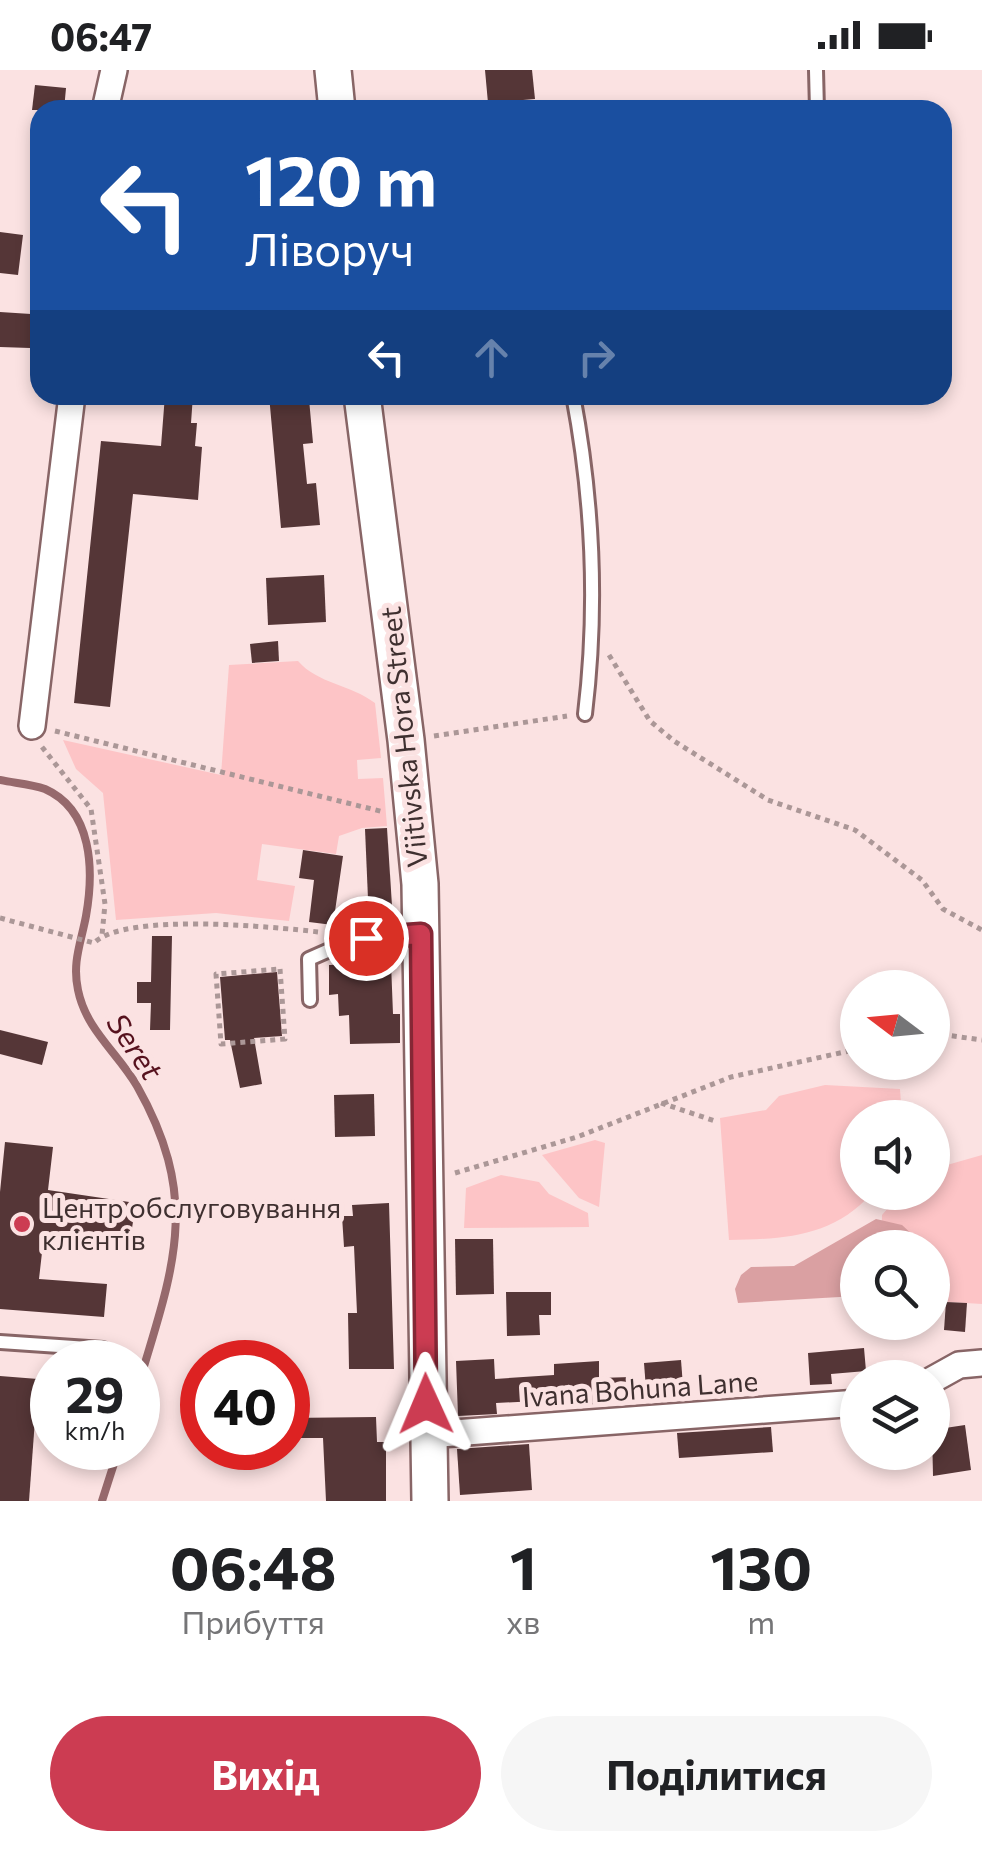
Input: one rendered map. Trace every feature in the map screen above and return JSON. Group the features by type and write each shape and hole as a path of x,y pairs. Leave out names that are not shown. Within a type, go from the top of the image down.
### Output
{"street":[{"path":"108,100 114,70"},
{"path":"333,70 336,100"},
{"path":"32,726 71,405"},
{"name":"Viitivska Hora Street","path":"363,405 415,820 421,934 430,1501"},
{"path":"950,1371 982,1363"},
{"name":"Ivana Bohuna Lane","path":"427,1435 840,1404"}],"lane":[{"path":"816,70 816,100"},
{"path":"575,405 587,470 595,631 585,714"},
{"path":"310,1000 308,960 352,940 421,934"},
{"path":"0,1342 30,1344"}],"path":[{"path":"595,631 623,682 660,730 768,800 855,830 922,880 942,909 982,930"},
{"path":"406,740 585,714"},
{"path":"32,726 43,750 91,809 105,904 102,935"},
{"path":"78,737 415,820"},
{"path":"0,918 66,939 94,943 102,935 224,923 352,940"},
{"path":"280,969 282,996 285,1039 221,1044 216,974 280,969"},
{"path":"950,1036 982,1040"},
{"path":"424,1176 459,1172 577,1137 731,1077 840,1053"},
{"path":"660,1103 715,1121"}],"shaded area":[{"path":"298,661 315,675 375,703 381,758 357,760 358,779 383,778 387,826 362,828 339,836 336,854 262,844 257,880 295,886 289,921 216,913 116,920 103,793 76,769 63,740 221,775 229,665"},
{"path":"825,1085 900,1089 901,1100 840,1100 840,1210 854,1210 807,1233 729,1240 720,1118 766,1110 779,1096"},
{"path":"595,1140 605,1143 599,1207 579,1198 542,1155"},
{"path":"982,1155 982,1304 950,1302 950,1230 882,1230 882,1215 886,1210 950,1210 950,1164"},
{"path":"501,1175 539,1182 549,1194 588,1213 589,1227 464,1228 466,1188"},
{"path":"876,1219 907,1230 857,1230"},
{"path":"840,1240 840,1297 738,1303 735,1289 741,1275 751,1267 794,1266"}],"building":[{"path":"485,70 532,70 535,99 488,100"},
{"path":"35,85 66,88 65,100 33,100"},
{"path":"0,232 23,235 18,275 0,273"},
{"path":"0,312 30,314 30,348 0,347"},
{"path":"164,405 192,405 191,423 197,423 195,446 202,447 198,500 133,494 110,707 74,703 101,441 161,446"},
{"path":"270,405 310,405 313,443 303,444 307,484 316,483 320,525 281,528"},
{"path":"324,575 326,622 268,625 266,578"},
{"path":"278,641 279,661 252,663 250,644"},
{"path":"387,828 393,921 369,922 365,829"},
{"path":"303,850 343,856 333,925 309,922 314,880 299,878"},
{"path":"152,936 172,936 170,1030 150,1030 151,1003 137,1003 137,982 151,982"},
{"path":"391,963 393,1014 400,1014 400,1043 350,1044 349,1015 339,1016 338,994 329,995 329,965"},
{"path":"277,972 282,1036 254,1038 262,1084 240,1088 230,1040 225,1040 220,977"},
{"path":"0,1030 48,1042 42,1065 0,1054"},
{"path":"374,1094 375,1136 335,1137 334,1095"},
{"path":"5,1142 53,1147 48,1190 136,1203 129,1247 44,1235 39,1279 107,1284 104,1317 0,1309 0,1192"},
{"path":"389,1203 394,1369 349,1369 348,1313 357,1313 354,1246 344,1247 342,1216 353,1216 352,1205"},
{"path":"455,1239 493,1239 494,1294 456,1295"},
{"path":"506,1292 551,1292 551,1315 539,1315 540,1335 507,1336"},
{"path":"950,1302 967,1303 965,1332 950,1331"},
{"path":"864,1348 865,1360 840,1360 840,1373 831,1374 832,1384 810,1385 808,1353"},
{"path":"494,1359 495,1379 554,1375 554,1364 599,1361 599,1378 631,1377 632,1399 556,1409 556,1400 496,1403 497,1414 458,1416 456,1361"},
{"path":"681,1360 683,1386 646,1389 644,1363"},
{"path":"0,1376 30,1378 29,1501 0,1501"},
{"path":"376,1417 377,1442 386,1442 386,1501 326,1501 323,1438 310,1438 310,1418"},
{"path":"965,1425 971,1470 933,1476 933,1470 950,1470 950,1427"},
{"path":"771,1427 773,1452 679,1458 677,1433"},
{"path":"529,1444 532,1490 460,1495 457,1449"}],"waterway":[{"name":"Seret","path":"0,780 45,789 61,799 73,811 86,844 90,880 77,961 78,990 88,1017 137,1086 157,1127 170,1165 175,1201 170,1270 152,1340"},
{"name":"Seret","path":"102,1501 112,1470"}],"place":[{"name":"Центр обслуговування клієнтів","path":"22,1224"}],"route":[{"path":"366,938 421,934 426,1404"}]}
